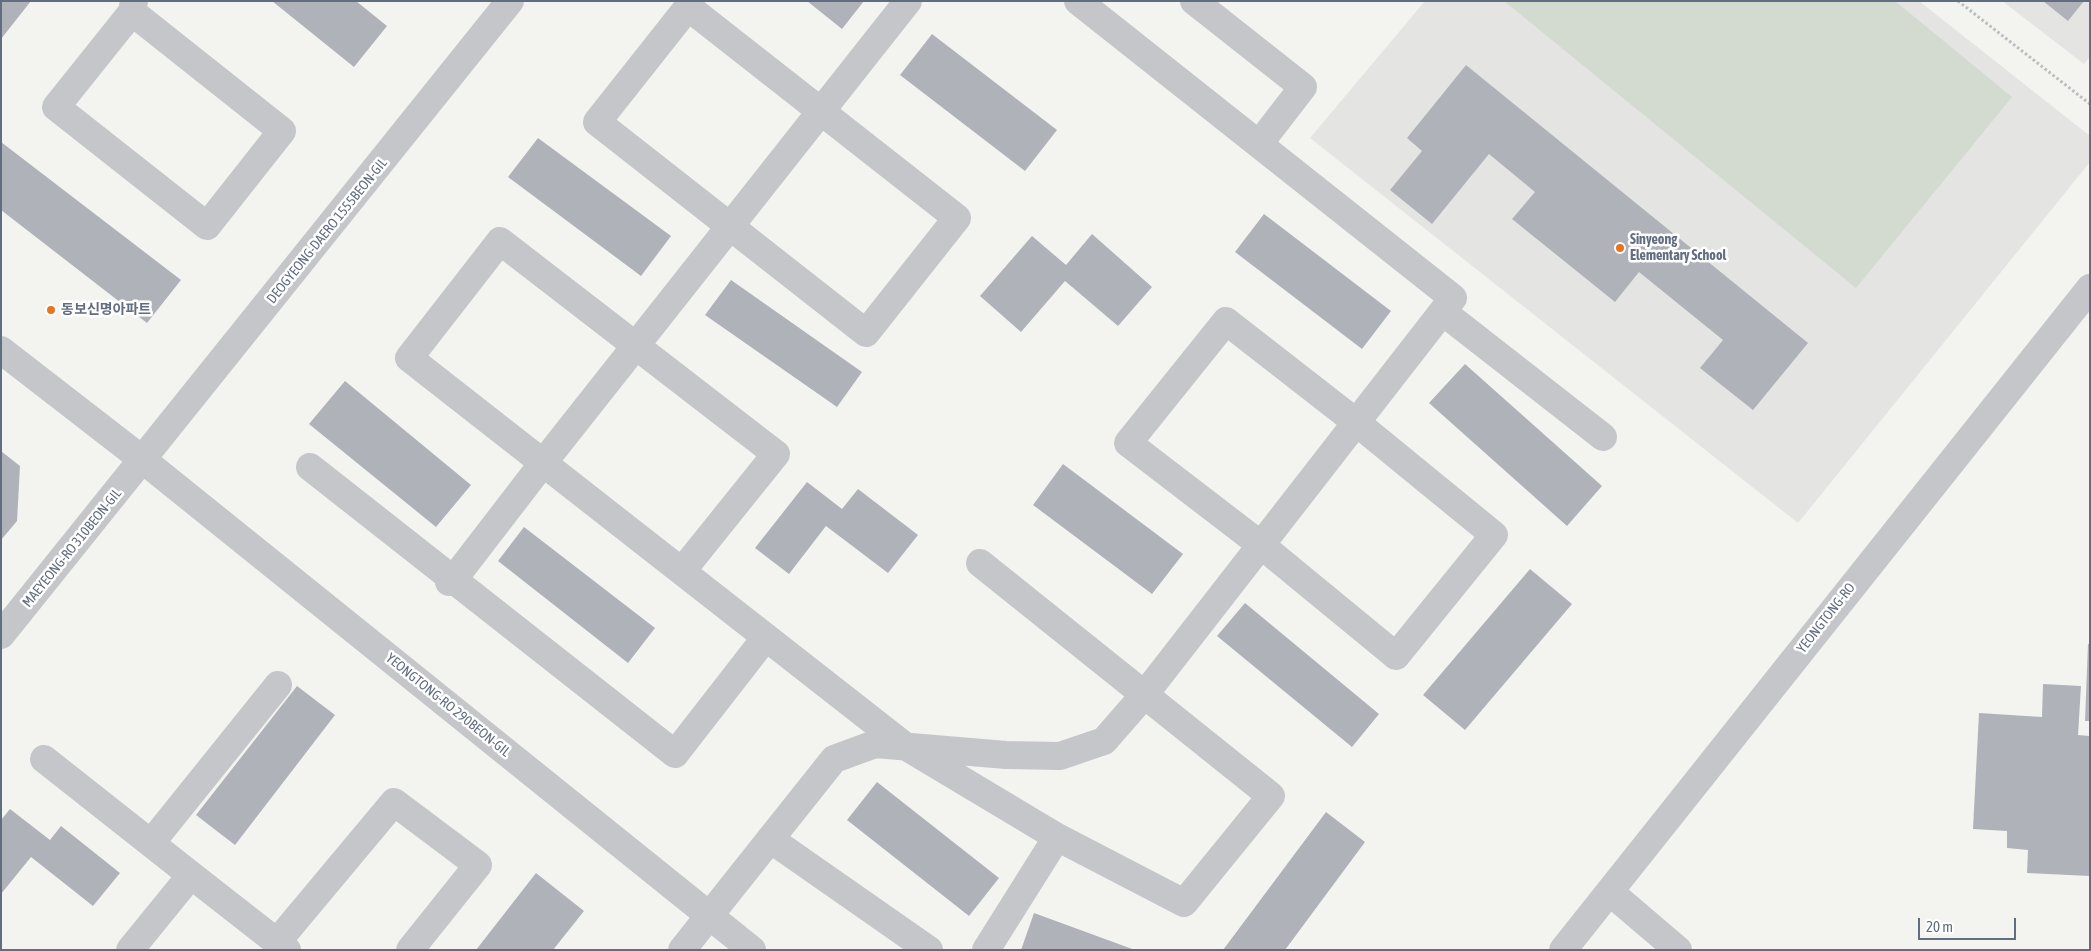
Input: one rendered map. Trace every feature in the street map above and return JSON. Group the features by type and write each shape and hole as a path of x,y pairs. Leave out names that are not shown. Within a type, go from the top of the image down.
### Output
{"street":[{"name":"DEOGYEONG-DAERO 1555BEON-GIL","path":"143,460 510,1"},
{"path":"451,581 908,1"},
{"path":"682,950 834,760 875,744 1006,755 1060,756 1104,740 1145,694 1453,298 1078,1"},
{"path":"1194,1 1303,87 1259,144"},
{"path":"133,6 282,131 207,226 56,106 133,6"},
{"path":"688,7 820,112 957,218 866,333 731,225 597,122 688,7"},
{"path":"682,571 776,454 500,241 409,358 905,746 1057,837 1184,903 1271,796 980,563"},
{"name":"YEONGTONG-RO","path":"1563,950 2090,288"},
{"path":"1443,312 1603,436"},
{"path":"1226,321 1357,422 1494,535 1396,656 1261,545 1128,443 1226,321"},
{"name":"YEONGTONG-RO 290BEON-GIL","path":"1,350 143,460 752,950"},
{"name":"MAEYEONG-RO 310BEON-GIL","path":"1,635 143,460"},
{"path":"310,467 451,581 675,754 766,637"},
{"path":"152,843 278,685"},
{"path":"44,759 282,946 394,802 478,865 410,950"},
{"path":"986,950 1057,837"},
{"path":"770,839 929,950"},
{"path":"130,950 190,875"},
{"path":"1610,892 1678,950"}],"path":[{"path":"1958,1 2090,104"}],"shaded area":[{"path":"1425,1 1919,1 2090,136 2090,162 1798,523 1310,138"},
{"path":"1504,1 1895,1 2012,97 1856,288"},
{"path":"2002,1 2090,1 2090,57 2084,64"}],"building":[{"path":"1,1 31,1 1,39"},
{"path":"272,1 356,1 387,26 354,67"},
{"path":"807,1 864,1 842,29"},
{"path":"2043,1 2084,1 2068,21"},
{"path":"932,34 1057,130 1025,171 900,75"},
{"name":"Sinyeong Elementary School","path":"1466,65 1808,343 1753,410 1700,368 1723,340 1639,272 1615,302 1512,219 1535,192 1489,154 1432,224 1390,190 1422,151 1407,138"},
{"path":"538,138 671,236 641,276 508,177"},
{"path":"1,142 181,280 147,323 1,210"},
{"path":"1264,214 1391,311 1362,349 1235,252"},
{"path":"1092,234 1152,287 1118,326 1065,281 1021,332 980,296 1032,236 1066,265"},
{"path":"731,280 862,372 837,407 705,315"},
{"path":"1465,364 1602,486 1567,526 1429,403"},
{"path":"345,381 471,485 436,527 309,424"},
{"path":"1,451 20,466 17,521 1,540"},
{"path":"1063,464 1183,554 1152,594 1033,505"},
{"path":"807,482 842,509 858,489 918,535 888,573 826,526 789,574 755,548"},
{"path":"524,527 655,628 628,663 498,561"},
{"path":"1530,569 1572,604 1465,730 1423,695"},
{"path":"1245,603 1379,714 1352,747 1217,636"},
{"path":"2088,644 2090,644 2090,721 2085,721"},
{"path":"2043,684 2081,686 2078,735 2090,736 2090,876 2027,873 2028,850 2007,848 2007,831 1973,829 1979,713 2042,717"},
{"path":"297,686 335,715 235,845 196,815"},
{"path":"877,782 999,878 969,916 847,820"},
{"path":"10,809 50,840 61,826 120,873 93,906 31,857 1,894 1,820"},
{"path":"1326,812 1365,842 1285,950 1223,950"},
{"path":"536,873 584,911 553,950 476,950"},
{"path":"1034,913 1135,950 1021,950"}],"place":[{"name":"Sinyeong Elementary School","path":"1620,248"},
{"name":"동보신명아파트","path":"51,310"}]}
